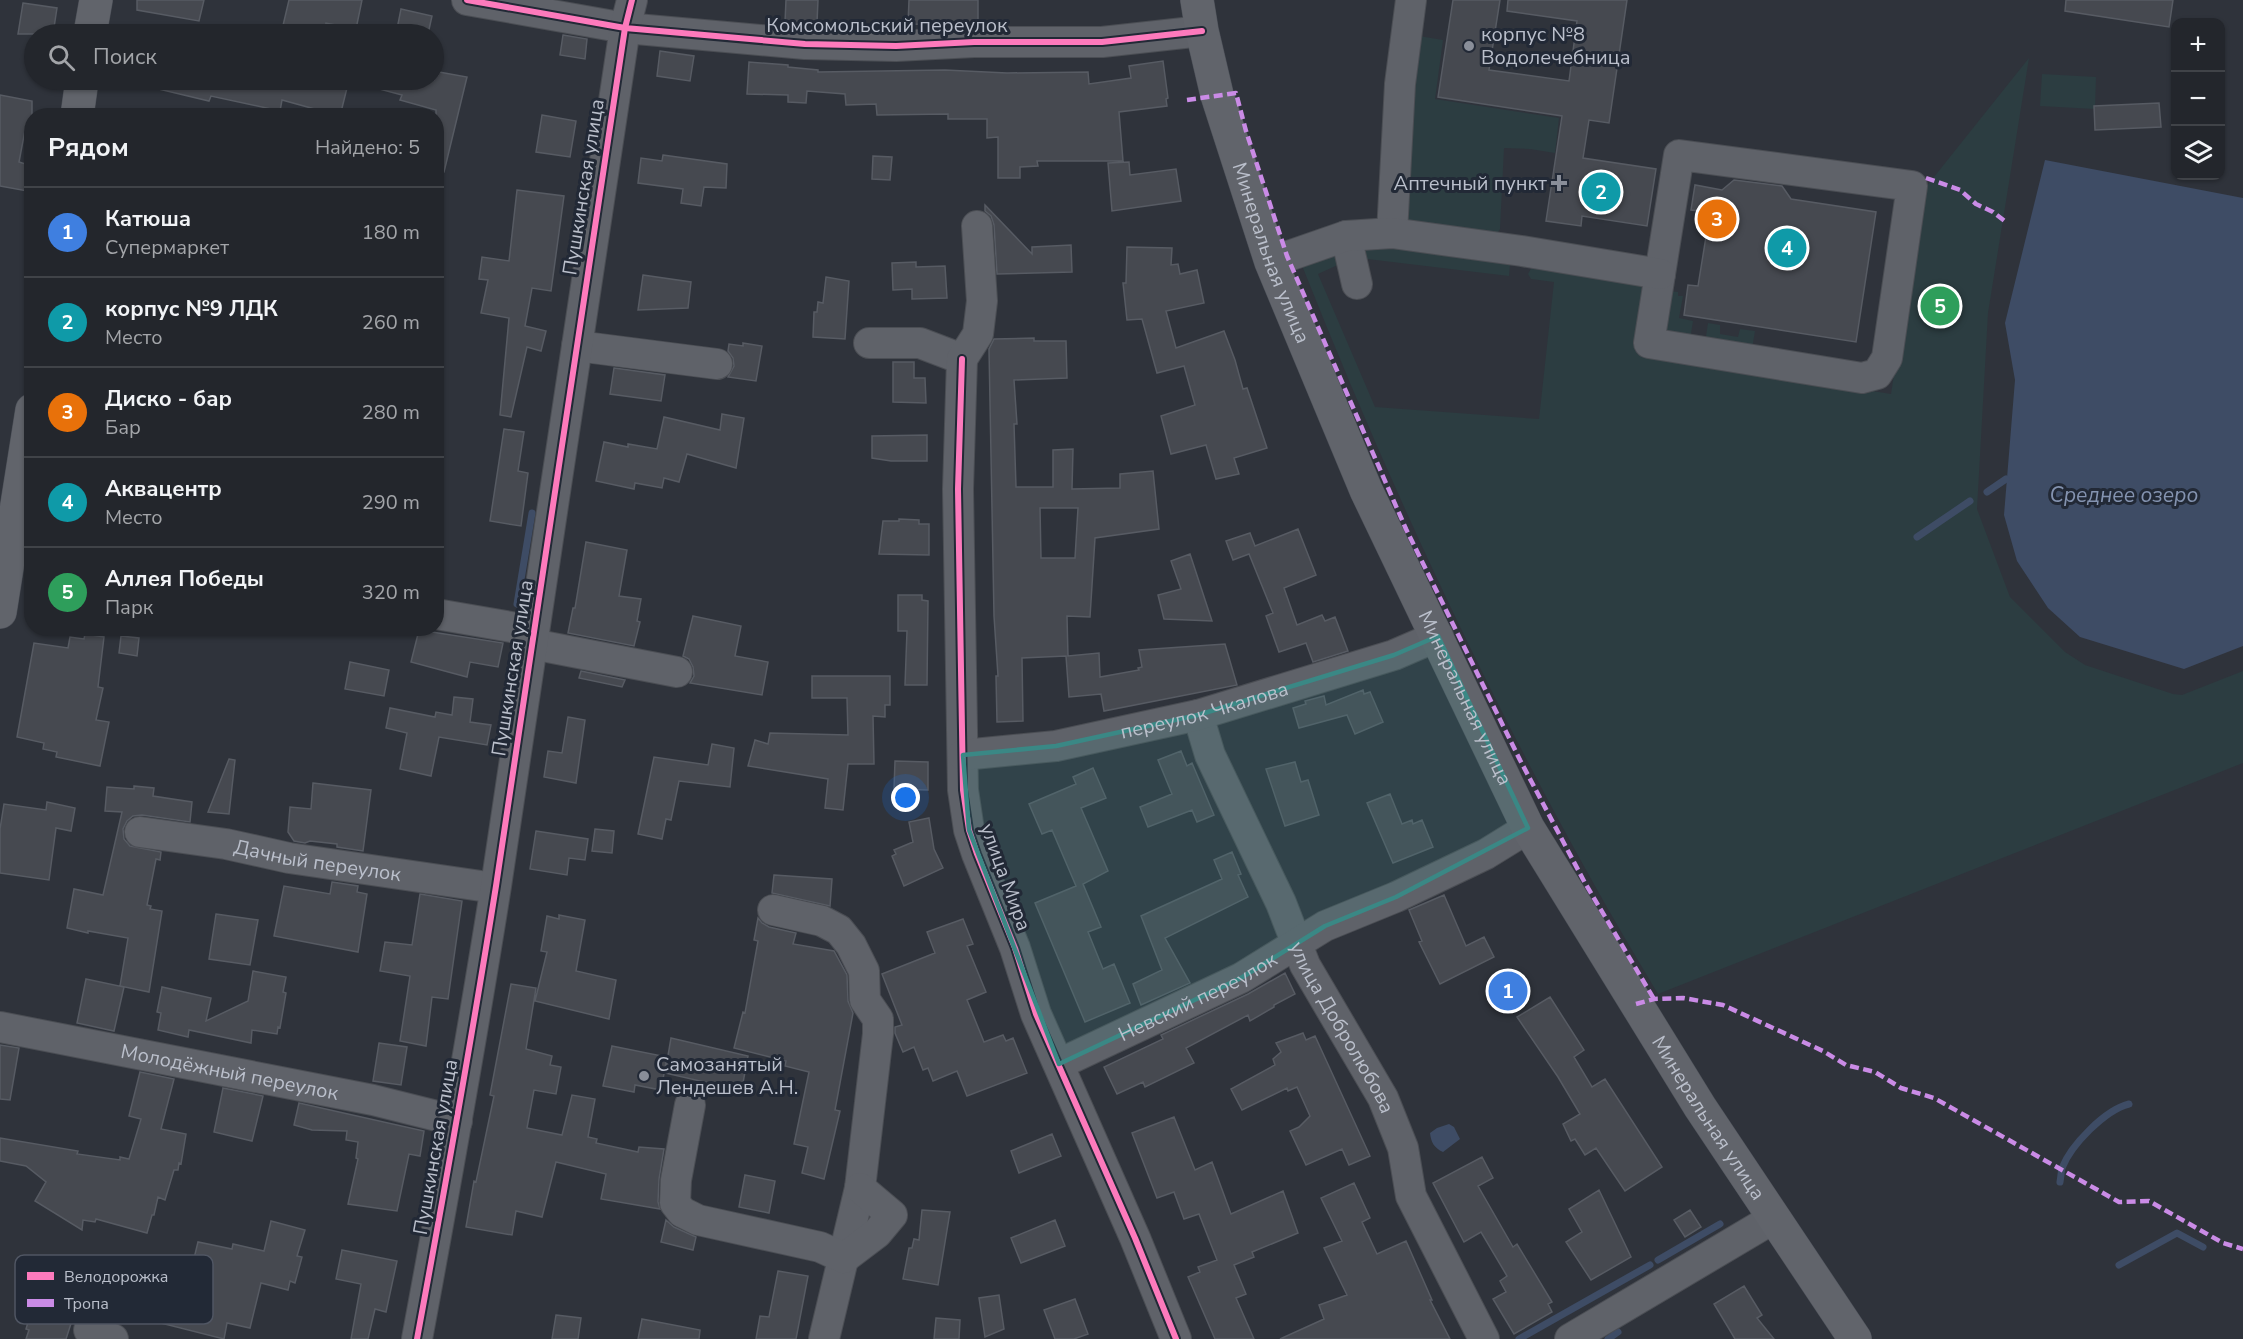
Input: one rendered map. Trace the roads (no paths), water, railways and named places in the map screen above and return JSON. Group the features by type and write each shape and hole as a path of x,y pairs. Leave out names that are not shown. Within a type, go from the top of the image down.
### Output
{"main road":[{"path":"92,24 96,0"},
{"name":"Минеральная улица","path":"1200,16 1217,95 1270,262 1366,490 1528,828 1700,1107 1855,1339"},
{"path":"78,108 81,90"},
{"path":"0,612 24,466"}],"street":[{"name":"Комсомольский переулок","path":"466,0 628,14 805,44 896,46 974,42 1102,42 1200,16"},
{"path":"1392,233 1400,84 1411,0"},
{"name":"Пушкинская улица","path":"417,1339 457,1121 495,888 590,247 628,14"},
{"path":"1679,154 1912,186 1887,358 1877,374 1862,378 1649,343 1660,274 1679,154"},
{"path":"869,343 920,343 962,359 978,334 982,301 976,226"},
{"path":"1270,262 1346,236 1392,233 1522,251 1660,274"},
{"path":"1346,236 1357,284"},
{"path":"577,346 717,364"},
{"name":"улица Мира","path":"962,359 958,489 963,790 969,830 989,886 1016,948 1036,1014 1130,1227 1176,1339"},
{"path":"444,616 677,672"},
{"name":"переулок Чкалова","path":"963,755 1056,746 1198,715 1394,655 1437,636"},
{"name":"улица Добролюбова","path":"1198,715 1210,755 1281,903 1305,964 1383,1098 1403,1148 1411,1196 1484,1339"},
{"name":"Невский переулок","path":"1059,1064 1240,978 1326,926 1396,897 1486,854 1528,828"},
{"name":"Дачный переулок","path":"140,832 226,844 289,858 495,888"},
{"path":"773,910 822,921 839,930 851,945 864,971 865,1000 878,1018 860,1188 824,1339"},
{"name":"Молодёжный переулок","path":"0,1027 373,1100 457,1121"},
{"path":"690,1105 676,1180 675,1203 682,1212 698,1220 820,1246 844,1258"},
{"path":"1570,1339 1774,1218"}],"water":[{"name":"Среднее озеро","path":"2045,160 2243,198 2243,646 2184,669 2080,637 2048,608 2017,561 2004,515 2015,380 2005,323"},
{"path":"1449,1124 1454,1127 1460,1139 1443,1152 1437,1149 1430,1133"}],"waterway":[{"path":"1987,492 2006,479"},
{"path":"1917,537 1970,501"},
{"path":"517,604 532,513"},
{"path":"2060,1182 2066,1159 2081,1139 2110,1113 2129,1104"},
{"path":"1658,1260 1720,1224"},
{"path":"2119,1265 2177,1233 2203,1247"},
{"path":"1519,1339 1650,1265"},
{"path":"1608,1339 1618,1332"}],"place":[{"name":"корпус №8 Водолечебница","path":"1469,46"},
{"name":"Аптечный пункт","path":"1559,183"},
{"name":"корпус №9 ЛДК","path":"1601,192"},
{"name":"Диско - бар","path":"1717,219"},
{"name":"Аквацентр","path":"1787,248"},
{"name":"Аллея Победы","path":"1940,306"},
{"name":"Катюша","path":"1508,991"},
{"name":"Самозанятый Лендешев А.Н.","path":"644,1076"}]}
